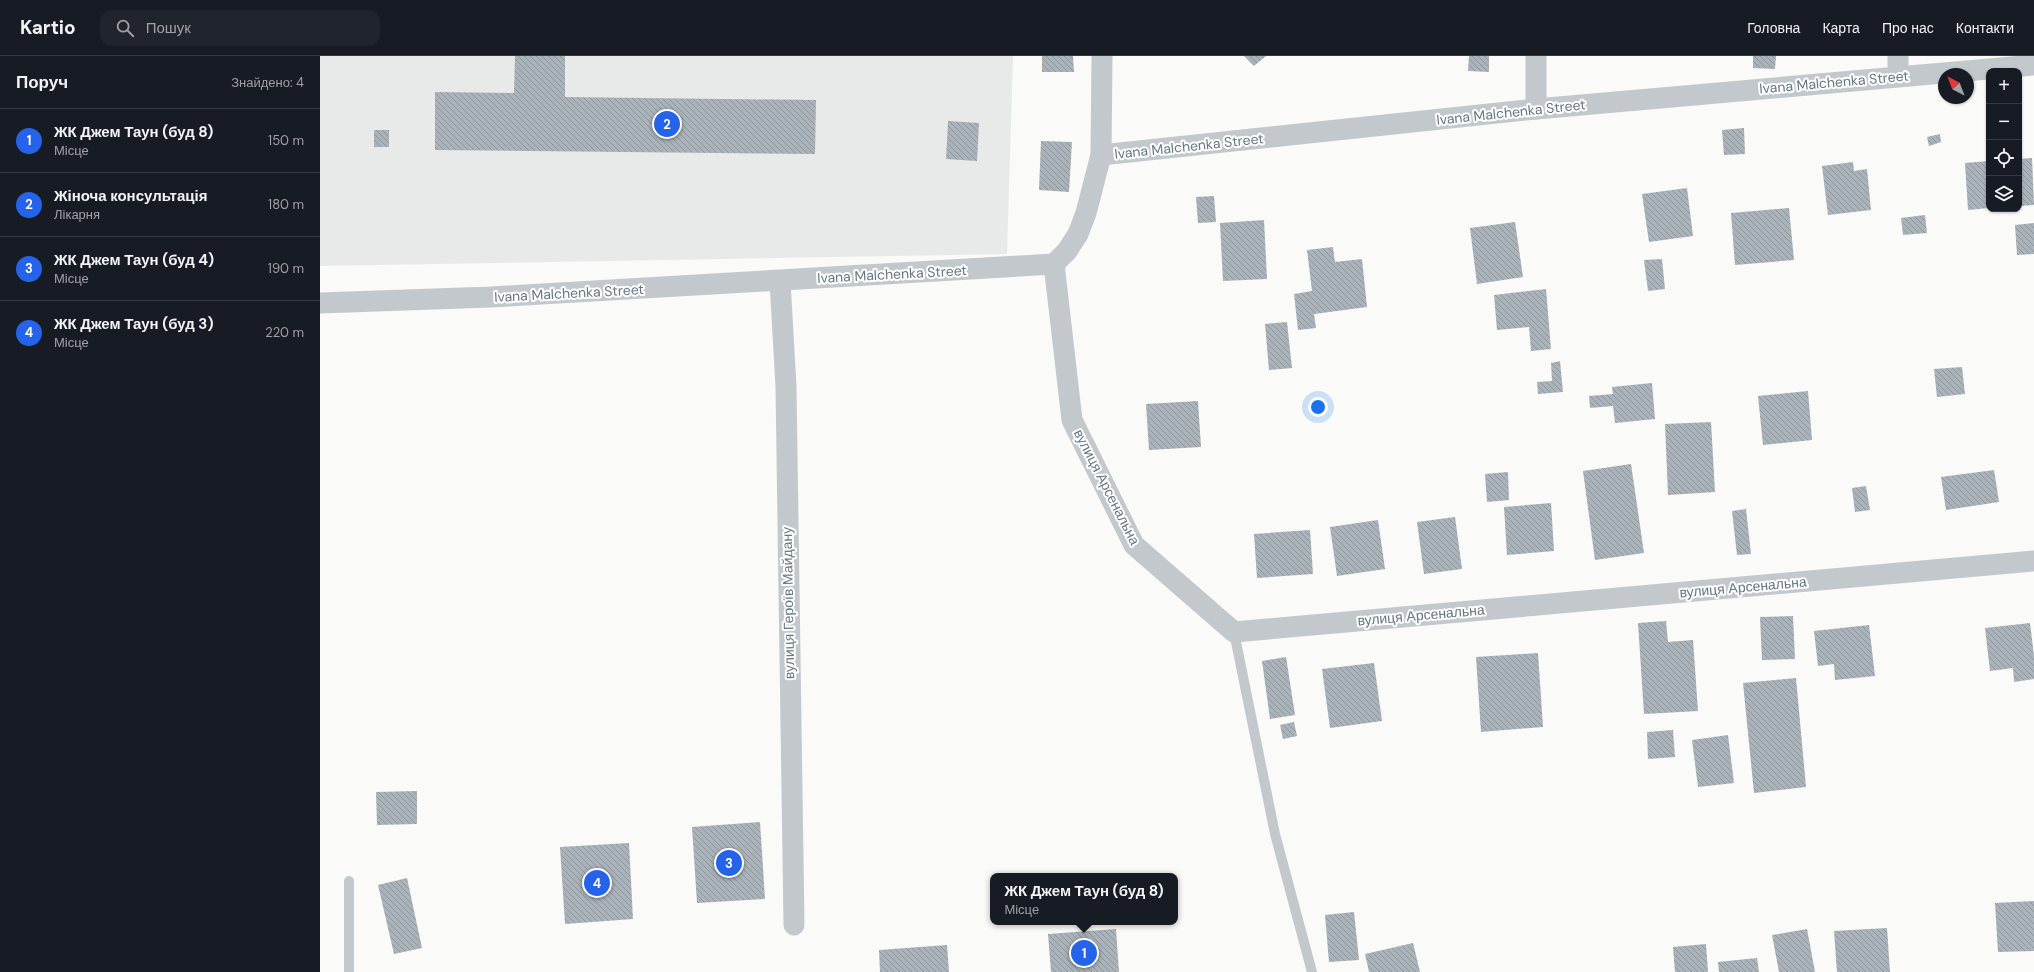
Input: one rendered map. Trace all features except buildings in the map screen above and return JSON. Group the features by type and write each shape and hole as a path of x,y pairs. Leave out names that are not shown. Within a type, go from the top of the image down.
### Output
{"street":[{"path":"1101,155 1102,56"},
{"path":"1536,56 1536,110"},
{"name":"Ivana Malchenka Street","path":"320,303 491,297 1054,264 1067,251 1078,234 1086,213 1101,155 1536,110 1898,66 2034,65"},
{"name":"вулиця Арсенальна","path":"1054,264 1072,420 1075,427 1134,545 1234,632 2034,561"},
{"name":"вулиця Героїв Майдану","path":"780,280 786,387 794,925"}],"lane":[{"path":"1234,632 1275,834 1312,972"},
{"path":"349,881 349,972"}],"shaded area":[{"path":"320,56 1013,56 1007,254 320,266"}],"place":[{"name":"Жіноча консультація","path":"667,124"},
{"name":"ЖК Джем Таун (буд 4)","path":"729,863"},
{"name":"ЖК Джем Таун (буд 3)","path":"597,883"},
{"name":"ЖК Джем Таун (буд 8)","path":"1084,953"}]}
